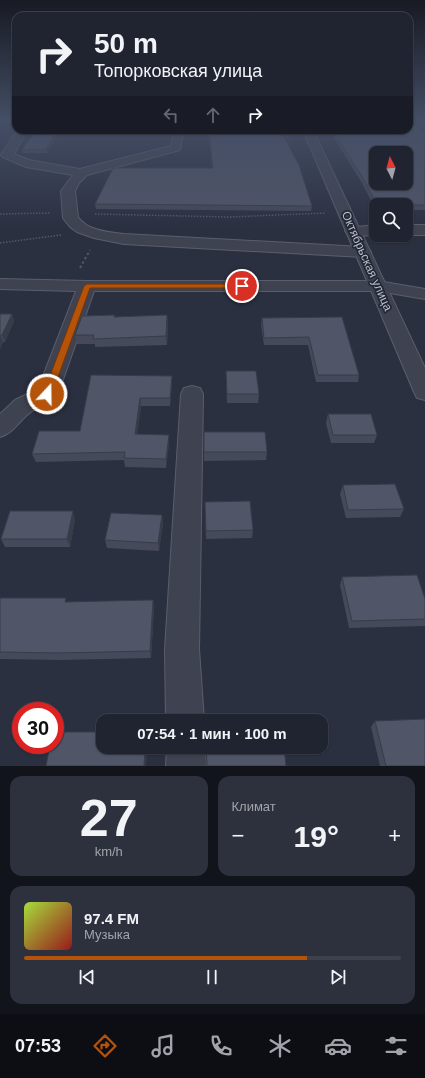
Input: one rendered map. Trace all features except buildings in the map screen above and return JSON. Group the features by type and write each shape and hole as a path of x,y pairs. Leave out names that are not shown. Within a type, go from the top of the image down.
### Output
{"street":[{"path":"9,156 26,163 66,169 81,173 116,163 153,156"},
{"name":"Октябрьская улица","path":"320,156 425,392"},
{"path":"81,173 68,190 69,213 76,225 88,232 124,239 363,252"},
{"path":"353,231 369,230"},
{"path":"413,230 425,230"},
{"path":"0,284 87,286 378,286 425,294"},
{"path":"0,428 23,406 47,394 87,286"},
{"path":"185,714 182,649 192,394"},
{"path":"186,754 186,766"}],"path":[{"path":"0,214 69,213 229,218 326,213 346,214"},
{"path":"0,243 88,232 93,244 79,269 79,277 87,286"}],"route":[{"path":"47,394 87,286 242,286"}]}
